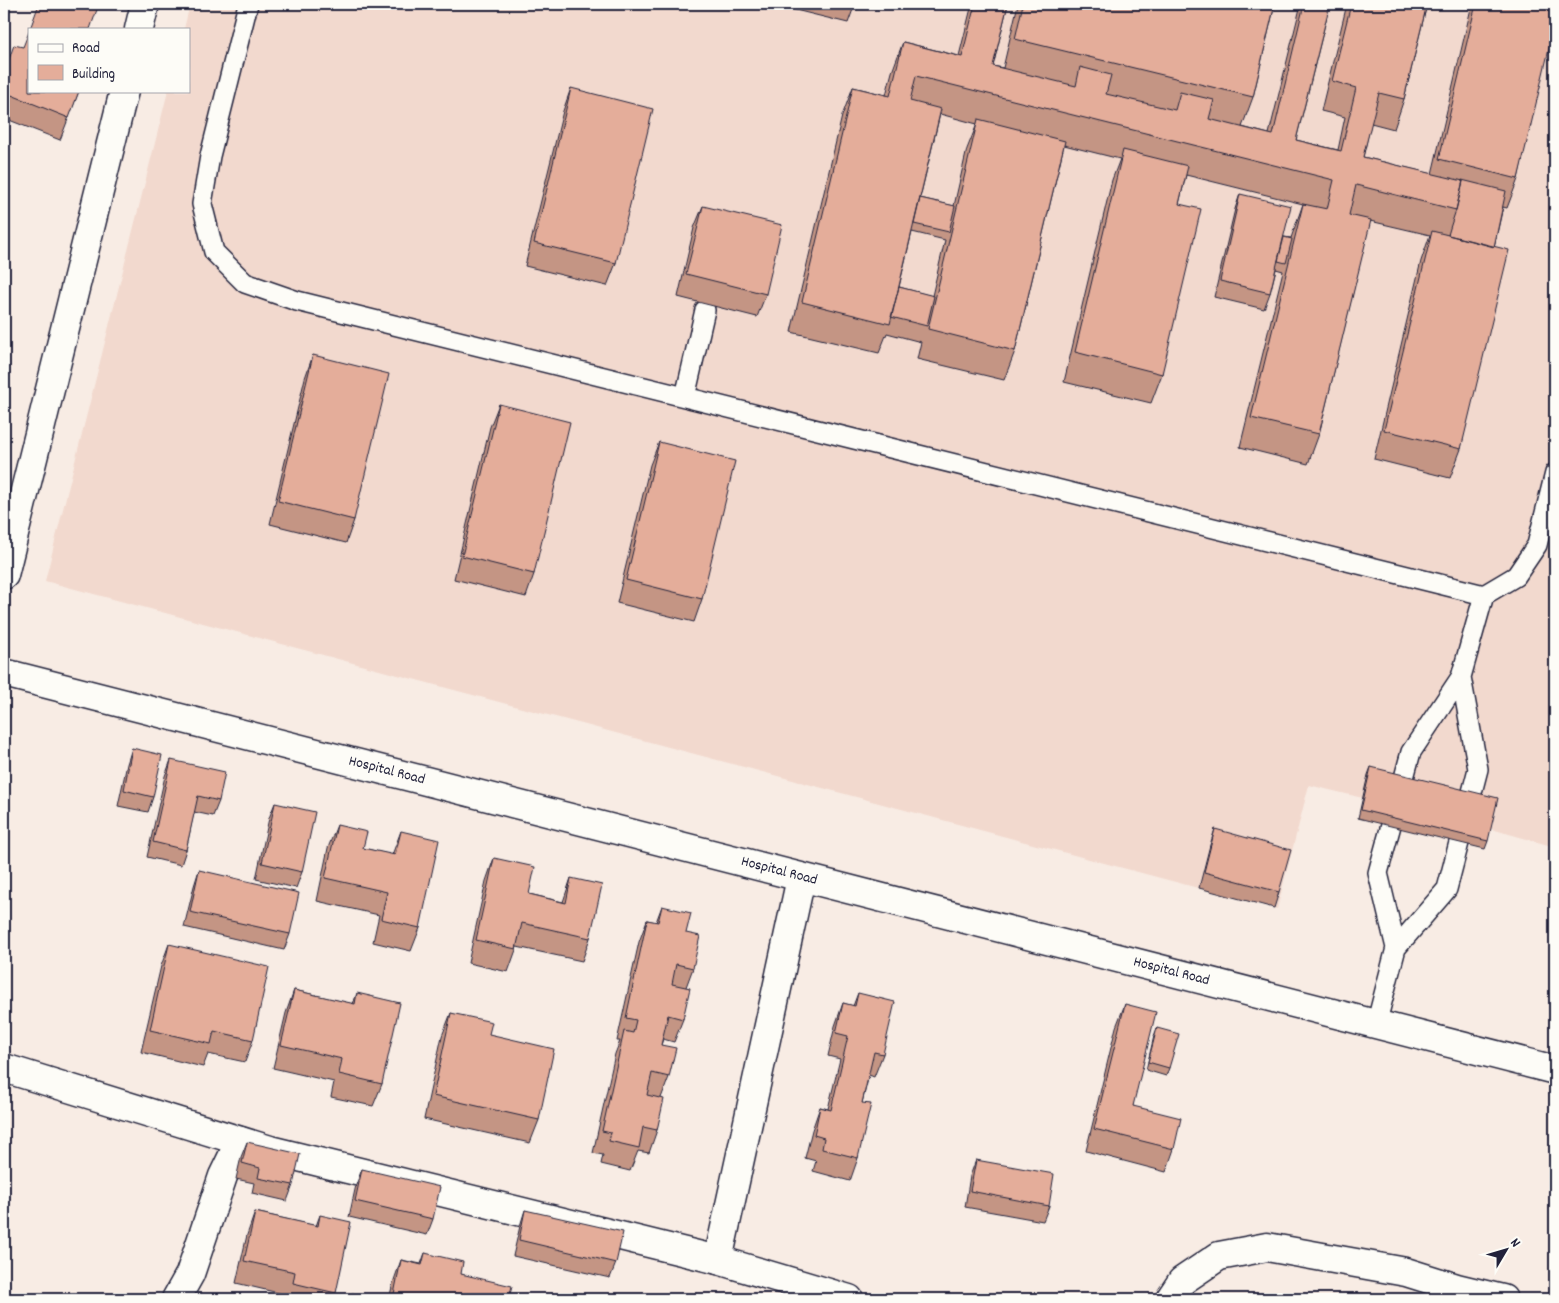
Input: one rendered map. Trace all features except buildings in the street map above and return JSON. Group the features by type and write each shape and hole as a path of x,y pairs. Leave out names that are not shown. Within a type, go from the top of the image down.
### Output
{"street":[{"path":"139,28 145,4"},
{"path":"4,574 124,92"},
{"name":"Hospital Road","path":"4,673 1555,1070"},
{"path":"718,1260 801,878"},
{"path":"4,1068 240,1142 718,1260 849,1299"},
{"path":"176,1299 190,1274 223,1176 240,1142"},
{"path":"1170,1299 1182,1281 1219,1256 1268,1247 1406,1272 1457,1288 1503,1299"}],"lane":[{"path":"248,4 210,156 202,204 214,252 245,283 297,301 1484,595"},
{"path":"685,397 705,310"},
{"path":"1396,948 1378,872 1412,752 1461,677 1484,595 1516,576 1537,545 1555,474"},
{"path":"1376,1025 1396,948 1447,889 1478,769 1461,677"}],"shaded area":[{"path":"190,4 1555,4 1555,847 1495,830 1309,785 1277,909 45,581 168,92 190,92 190,28 184,28"}]}
